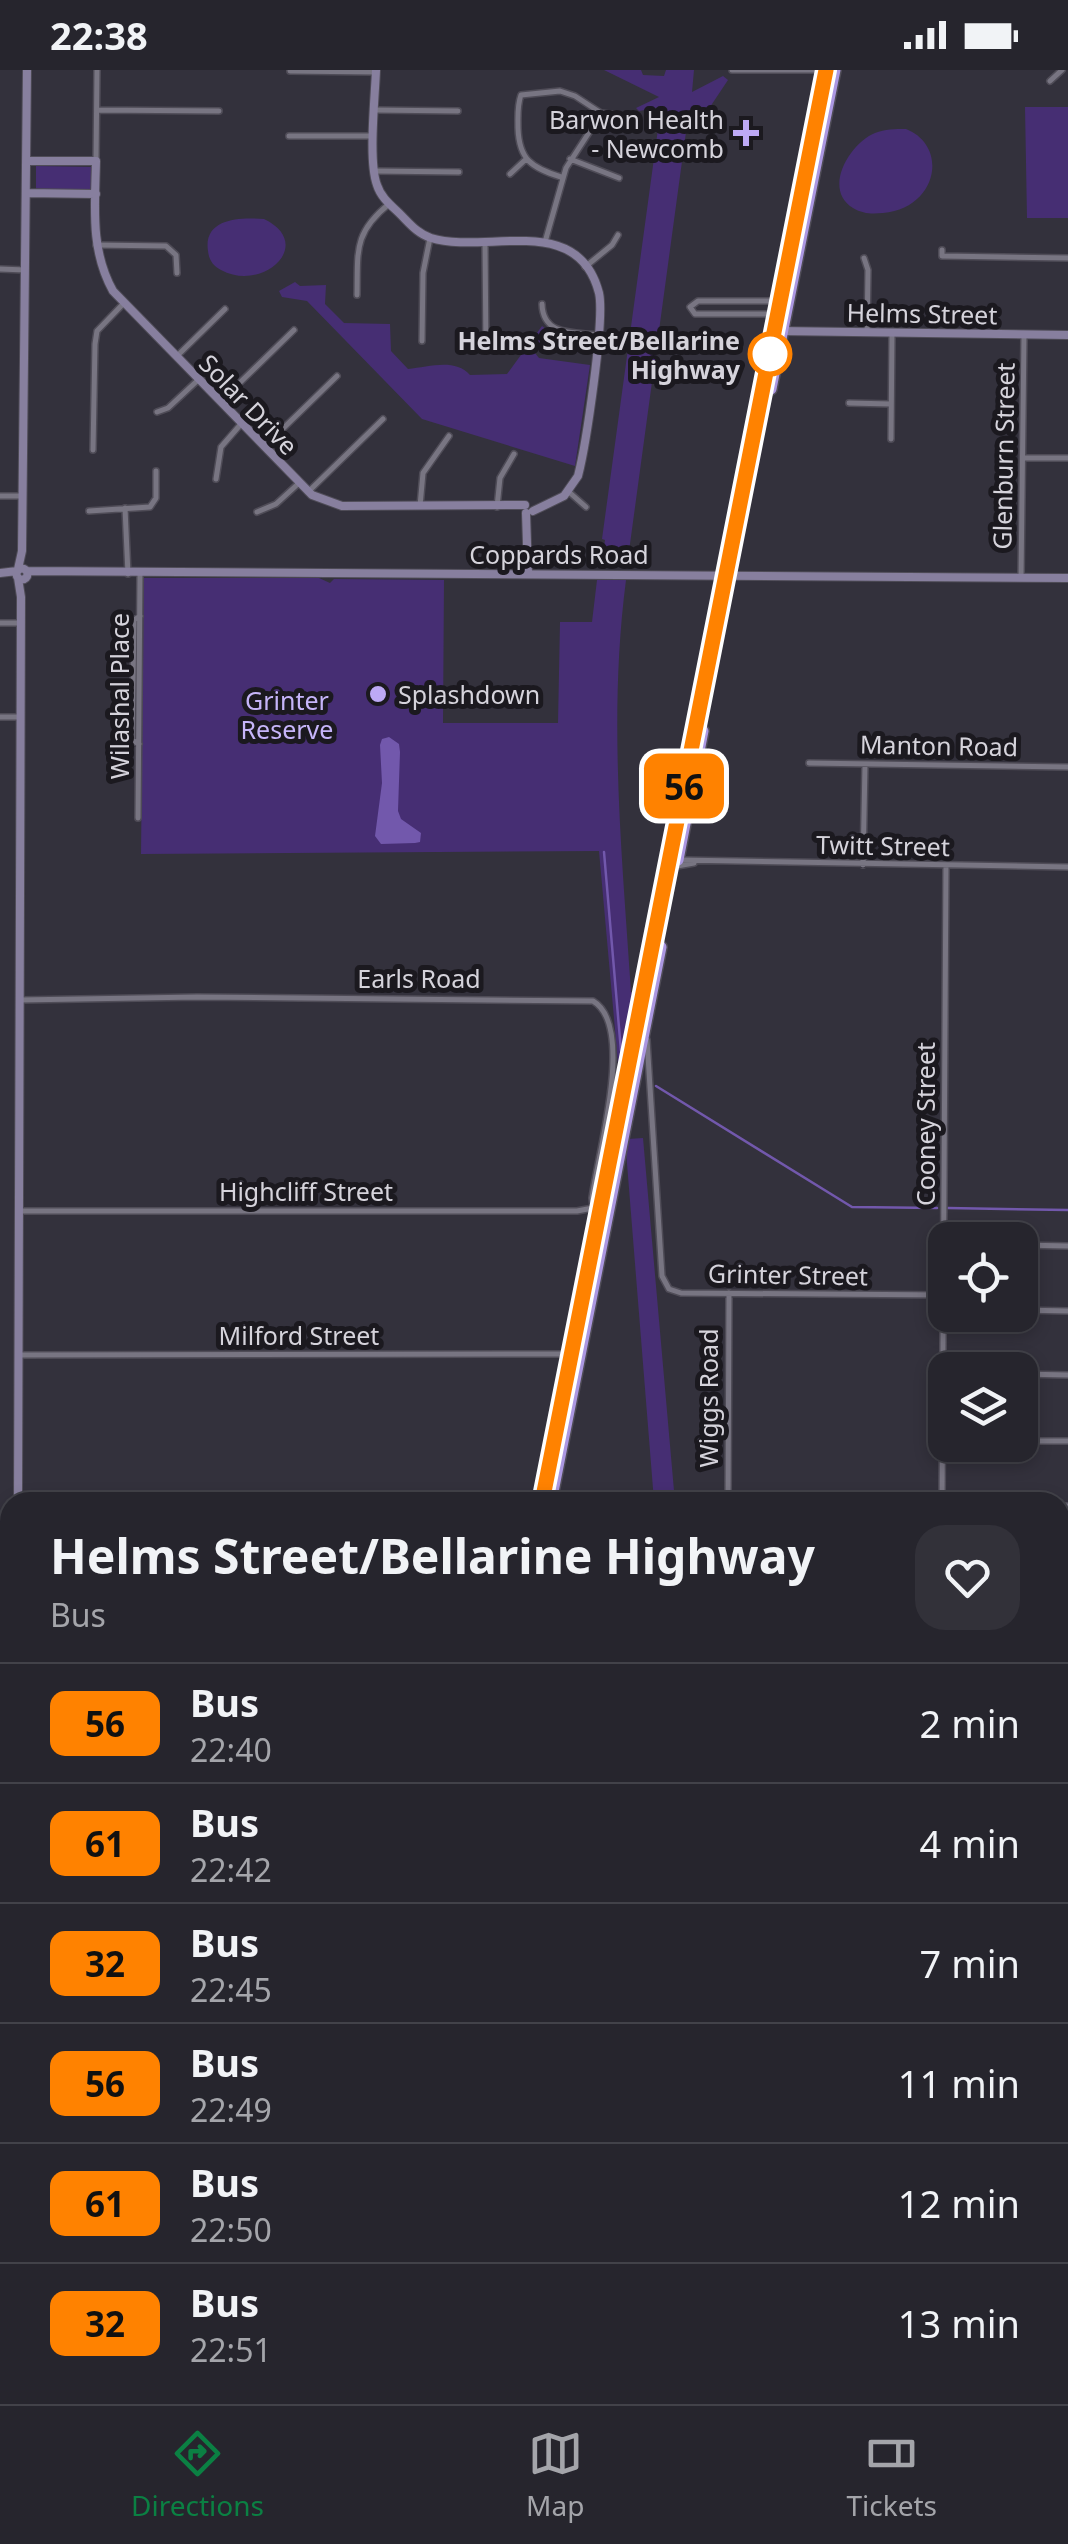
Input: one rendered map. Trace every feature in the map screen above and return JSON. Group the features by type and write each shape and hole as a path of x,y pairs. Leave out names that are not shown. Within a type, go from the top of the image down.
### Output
{"highway":[{"path":"600,1211 639,1057 778,331 835,70"},
{"path":"778,331 821,71"},
{"path":"554,1492 600,1211 675,862"},
{"path":"634,1041 639,1057"},
{"path":"544,1492 575,1354"}],"street":[{"path":"18,1492 21,597 28,70"},
{"path":"26,161 96,161 97,70"},
{"path":"1050,81 1062,70"},
{"path":"290,72 376,71 377,185 389,204 414,229 430,238 545,242 562,248 586,267 600,300 580,470 569,492 545,506 528,510 528,574"},
{"path":"734,71 821,71"},
{"path":"562,178 536,169 525,160 519,140 518,102 523,93 555,90 569,93 601,113 631,116"},
{"path":"97,110 219,111"},
{"path":"375,110 458,111"},
{"path":"545,242 562,178 601,113"},
{"path":"290,136 375,136"},
{"path":"510,174 525,160"},
{"path":"570,160 620,178"},
{"name":"Solar Drive","path":"96,161 96,245 107,280 123,304 308,492 342,506 528,510"},
{"path":"374,172 459,172"},
{"path":"26,194 96,194"},
{"path":"358,295 359,239 368,222 389,204"},
{"path":"586,267 612,246 618,235"},
{"path":"422,340 423,273 430,238"},
{"path":"486,240 486,350"},
{"path":"96,245 166,246 176,254 177,273"},
{"path":"941,255 1068,258"},
{"path":"864,258 868,270 867,332"},
{"path":"0,269 25,270"},
{"path":"698,302 779,308 695,314 690,306 698,302"},
{"path":"94,450 97,332 123,304"},
{"path":"542,304 550,328 598,336"},
{"path":"176,358 225,309"},
{"path":"220,402 294,330"},
{"name":"Helms Street","path":"778,331 1068,335"},
{"path":"891,440 892,333"},
{"name":"Glenburn Street","path":"1022,578 1024,334"},
{"path":"264,447 337,376"},
{"path":"157,412 168,408 198,380"},
{"path":"849,403 892,404"},
{"path":"308,492 383,419"},
{"path":"216,479 221,447 241,424"},
{"path":"420,506 423,473 450,436"},
{"path":"498,507 500,478 514,454"},
{"path":"1023,458 1068,458"},
{"path":"88,511 153,505 156,471"},
{"path":"257,512 276,504 299,483"},
{"path":"569,492 586,507"},
{"path":"0,496 22,496"},
{"path":"126,508 128,574"},
{"name":"Coppards Road","path":"0,574 1068,578"},
{"name":"Wilashal Place","path":"138,818 140,574"},
{"path":"0,623 21,623"},
{"path":"0,717 21,717"},
{"name":"Manton Road","path":"809,763 1068,767"},
{"path":"863,864 865,764"},
{"name":"Twitt Street","path":"675,862 1068,867"},
{"name":"Cooney Street","path":"945,1222 946,866"},
{"name":"Earls Road","path":"20,1000 237,997 593,1001 607,1016 612,1078 612,1101 593,1189 600,1211"},
{"name":"Grinter Street","path":"646,1021 664,1282 677,1292 928,1295"},
{"name":"Grinter Street","path":"639,1057 649,1074"},
{"name":"Highcliff Street","path":"19,1211 600,1211"},
{"path":"1038,1245 1068,1246"},
{"name":"Wiggs Road","path":"728,1492 729,1293"},
{"path":"1038,1310 1068,1311"},
{"name":"Milford Street","path":"19,1355 575,1354"},
{"path":"1038,1374 1068,1375"},
{"path":"1038,1441 1068,1441"},
{"name":"Cooney Street","path":"942,1492 943,1462"}],"green space":[{"path":"604,70 641,70 643,75 664,76 666,70 694,70 692,92 723,76 728,80 708,110 689,110 627,566 601,566 605,540 602,539 661,107 639,111 636,108 659,97"},
{"path":"1025,107 1068,107 1068,218 1027,218"},
{"path":"906,129 920,137 928,149 932,162 926,189 902,209 871,213 853,208 840,190 849,156 875,133"},
{"path":"36,166 93,167 92,192 36,191"},
{"path":"264,219 279,229 285,241 278,262 253,275 237,275 214,265 208,240 217,226 234,220"},
{"path":"295,282 300,286 326,285 325,304 344,323 390,324 391,351 408,369 449,365 470,375 507,374 542,326 546,329 535,353 539,358 590,365 575,466 422,419 307,301 282,297 279,291"},
{"name":"Grinter Reserve","path":"144,578 319,578 330,583 334,579 444,580 443,723 558,723 560,622 592,622 597,580 626,580 618,683 618,786 631,992 635,993 619,1074 599,851 141,854"},
{"path":"643,1138 674,1492 653,1492 628,1139"}],"shaded area":[{"path":"389,737 399,744 400,752 398,811 401,819 421,833 420,842 381,844 375,836 382,783 380,745 382,739"}],"waterway":[{"path":"604,852 621,1051"},
{"path":"656,1086 852,1207 937,1208"},
{"path":"948,1208 1068,1210"}],"bus line":[{"name":"56","path":"544,1492 826,70"}],"place":[{"name":"Barwon Health - Newcomb","path":"746,133"},
{"name":"Helms Street/Bellarine Highway","path":"770,354"},
{"name":"Splashdown","path":"378,694"}]}
